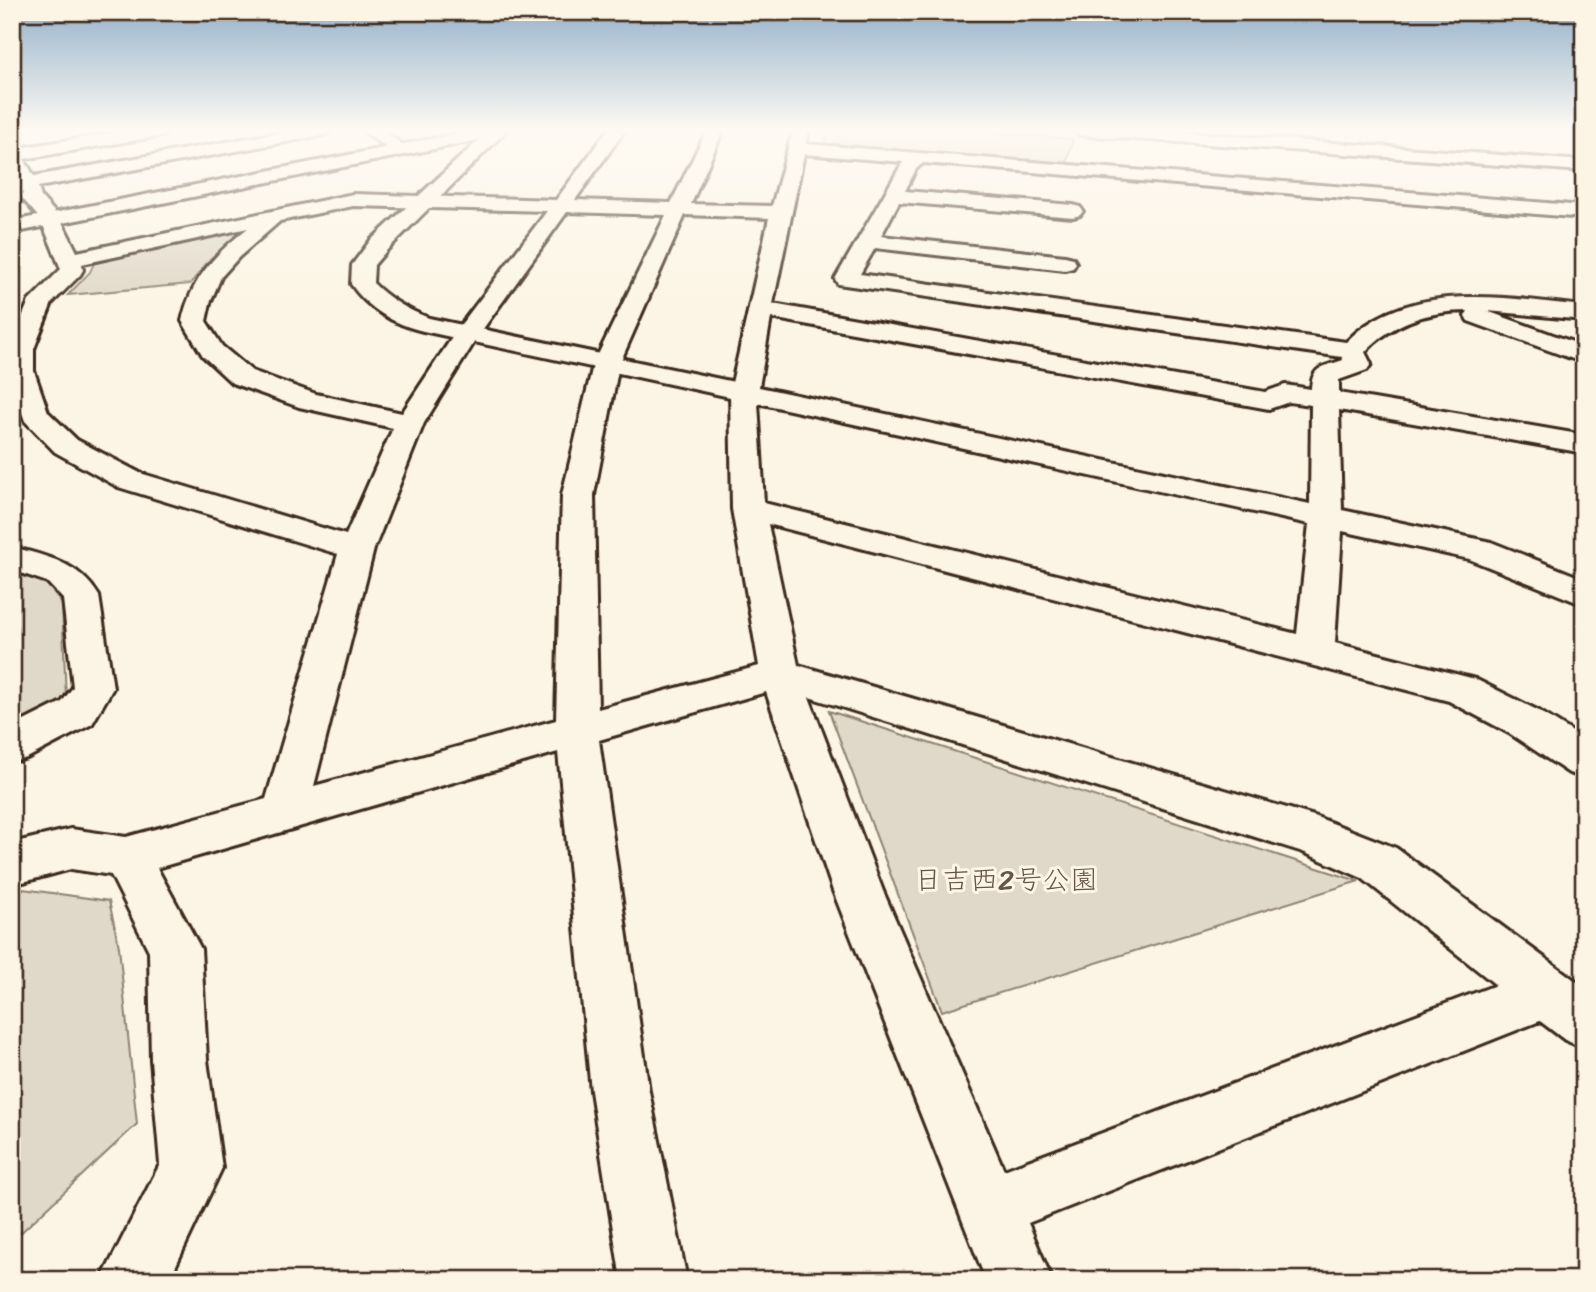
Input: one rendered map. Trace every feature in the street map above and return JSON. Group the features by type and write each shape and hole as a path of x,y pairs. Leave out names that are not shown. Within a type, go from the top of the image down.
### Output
{"street":[{"path":"24,194 42,190"},
{"path":"12,227 191,190"},
{"path":"437,190 363,265 362,284 377,302 400,316 423,324 606,365 744,392 1479,550 1584,593"},
{"path":"285,810 357,549 410,423 468,332 574,190"},
{"path":"654,1280 620,1091 577,731 578,495 606,365 687,190"},
{"path":"786,190 744,392 748,509 780,674 858,891 1019,1280"},
{"path":"895,190 846,279 1352,351"},
{"path":"892,196 928,190"},
{"path":"1062,308 1065,263 1075,190"},
{"path":"1346,190 1584,212"},
{"path":"24,194 50,218 71,260 72,270 41,301 21,349 21,371 35,415 66,446 129,480 357,549"},
{"path":"71,260 353,200 780,212"},
{"path":"275,217 225,257 206,280 197,302 194,321 212,351 243,377 309,401 410,423"},
{"path":"868,241 1065,263"},
{"path":"1352,351 1366,336 1391,319 1408,312 1450,305 1511,306 1584,313"},
{"path":"1450,305 1584,355"},
{"path":"761,309 1269,401 1285,393 1584,444"},
{"path":"1315,650 1326,517 1325,376 1358,364 1352,351"},
{"path":"748,509 1461,689 1524,722 1584,761"},
{"path":"12,558 60,574 80,596 93,688 77,713 12,746"},
{"path":"12,864 71,849 126,857 285,810 780,674 1314,836 1379,863 1565,1007"},
{"path":"126,857 175,949 179,1060 191,1168 134,1280"},
{"path":"989,1207 1565,1007"}],"green space":[{"path":"243,230 210,259 190,284 68,295 90,272 95,261"},
{"path":"12,574 47,582 62,604 66,698 43,720 12,734"},
{"name":"日吉西2号公園","path":"829,711 1358,881 1359,881 942,1011"},
{"path":"23,889 109,901 119,947 137,1124 12,1241 12,892"}]}
